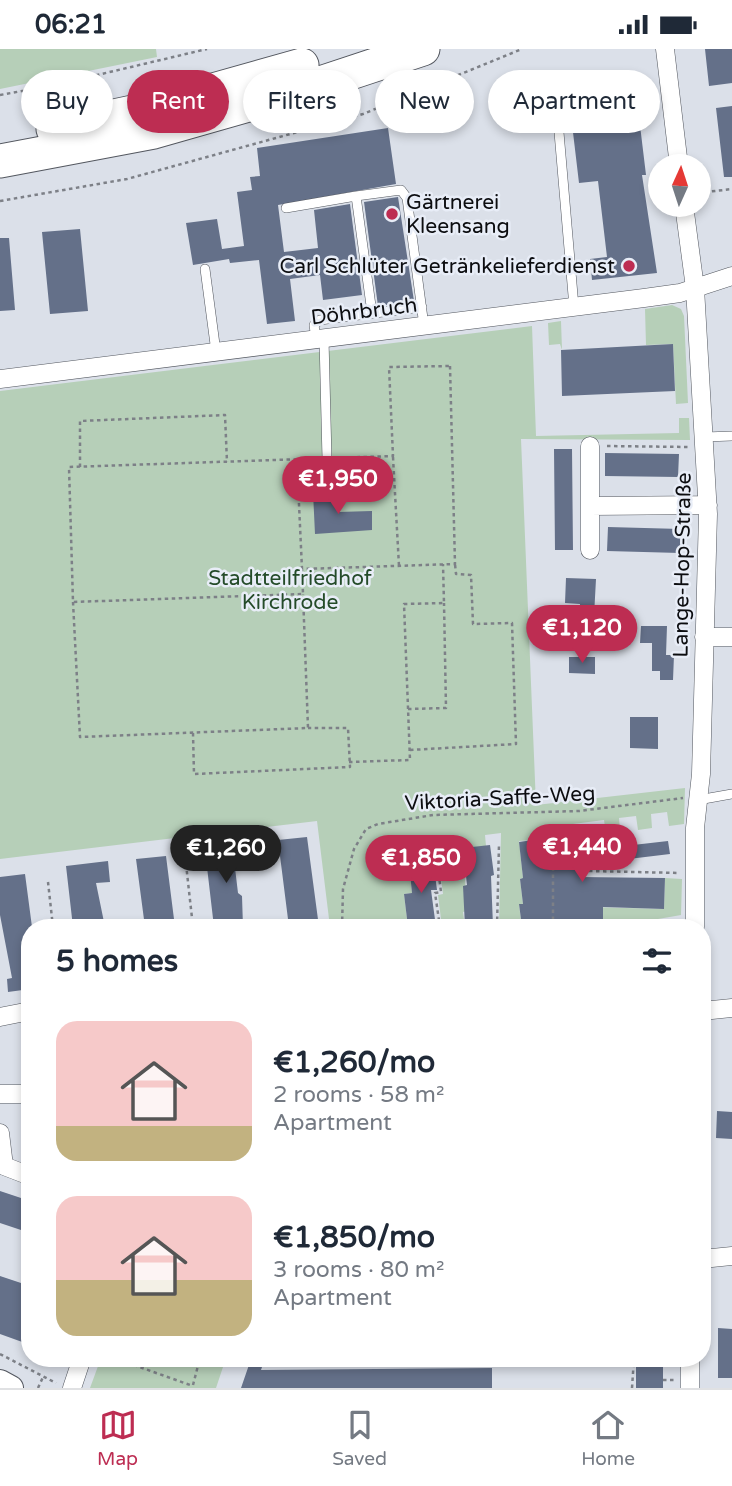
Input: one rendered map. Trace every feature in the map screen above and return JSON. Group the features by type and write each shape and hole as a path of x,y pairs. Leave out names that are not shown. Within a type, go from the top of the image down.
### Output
{"highway":[{"path":"0,138 142,110 351,49"},
{"path":"0,161 154,132 287,94 423,49"}],"main road":[{"path":"0,1382 10,1388"}],"street":[{"path":"665,49 678,154"},
{"name":"Lange-Hop-Straße","path":"686,217 695,289 708,505 695,919"},
{"name":"Döhrbruch","path":"0,379 574,307 695,289 732,276"},
{"path":"590,446 590,550"},
{"path":"590,506 708,505"},
{"path":"704,637 732,637"},
{"path":"711,1010 732,1008"},
{"path":"0,1017 21,1013"},
{"path":"0,1094 21,1094"},
{"path":"0,1133 4,1166 21,1173"},
{"path":"711,1258 732,1256"},
{"path":"65,1386 77,1367"}],"lane":[{"path":"559,133 574,307"},
{"path":"285,208 397,189 406,194 424,326"},
{"path":"356,196 372,313"},
{"path":"205,269 216,352"},
{"path":"327,459 320,339 314,325 320,320 422,307"},
{"path":"705,442 732,436"},
{"path":"698,800 732,794"}],"path":[{"path":"0,95 109,73 207,49"},
{"path":"0,201 127,179 363,114 523,49"},
{"path":"711,191 732,189"},
{"path":"399,566 389,367 450,366 456,574 471,575 473,624 512,623 516,744 410,750"},
{"path":"80,467 80,421 225,415 227,462"},
{"path":"590,446 705,442"},
{"path":"193,733 194,774 350,767 348,728 308,728 80,737 69,467 393,456"},
{"path":"298,460 308,728"},
{"path":"408,709 446,708 443,564"},
{"path":"302,569 455,564"},
{"path":"73,602 303,594"},
{"path":"349,762 410,760 404,604 444,603"},
{"name":"Viktoria-Saffe-Weg","path":"342,919 343,889 354,849 366,829 379,824 433,815 579,811 675,798 698,800"},
{"path":"552,919 553,840 572,841"},
{"path":"547,841 553,843"},
{"path":"490,847 498,846 497,917 492,918"},
{"path":"436,853 441,892 435,893 434,898 437,919"},
{"path":"186,864 192,919"},
{"path":"493,866 498,866"},
{"path":"589,871 684,873"},
{"path":"608,871 608,877"},
{"path":"646,872 647,878"},
{"path":"48,881 52,919"},
{"path":"493,891 498,891"},
{"path":"548,910 553,910"},
{"path":"0,1354 21,1365"},
{"path":"24,1367 65,1386"},
{"path":"138,1367 192,1387 198,1367"},
{"path":"632,1388 633,1367"},
{"path":"38,1388 43,1377"},
{"path":"663,1380 684,1384"}],"green space":[{"path":"0,49 156,49 157,57 93,70 21,70 21,85 0,89"},
{"path":"672,305 681,309 684,316 688,403 676,404 673,344 646,345 645,309"},
{"path":"561,321 562,350 560,344 549,345 548,323"},
{"name":"Stadtteilfriedhof Kirchrode","path":"532,326 536,436 679,433 679,418 689,418 690,440 521,439 536,805 685,788 684,824 669,826 667,812 651,814 652,828 638,830 636,816 619,818 620,832 606,834 604,820 542,828 543,839 519,841 523,878 520,879 523,904 519,905 521,919 499,919 501,833 485,835 486,846 463,849 467,911 463,912 464,919 441,919 438,895 443,894 436,841 430,842 433,860 409,864 412,893 404,894 407,919 329,919 317,821 0,859 0,391"},
{"path":"665,878 682,879 681,915 658,919 602,919 588,907 664,909"},
{"path":"98,1367 223,1367 216,1388 90,1388"}],"building":[{"path":"705,49 732,49 732,83 709,86"},
{"path":"732,106 732,177 724,177 716,108"},
{"path":"375,130 375,133 389,133 396,184 278,205 284,252 318,248 314,210 350,204 362,295 323,300 320,275 290,279 295,321 267,324 259,260 230,263 229,259 193,265 186,223 217,219 222,249 244,246 237,192 252,190 250,177 260,176 257,148"},
{"path":"573,133 641,133 646,175 642,175 657,273 592,280 590,259 607,257 598,181 579,183"},
{"path":"398,197 414,301 378,306 364,202"},
{"path":"80,229 88,311 50,314 42,232"},
{"path":"0,238 9,238 15,310 0,311"},
{"path":"673,344 675,391 562,396 561,350"},
{"path":"554,449 572,449 573,550 555,550"},
{"path":"605,453 679,454 678,477 605,476"},
{"path":"337,491 338,512 372,511 372,530 315,534 313,492"},
{"path":"608,527 681,529 680,553 607,551"},
{"path":"566,578 596,579 594,616 579,615 580,604 565,603"},
{"path":"641,626 667,626 666,655 674,655 673,680 660,680 660,671 652,671 652,643 640,643"},
{"path":"569,657 595,657 595,674 569,673"},
{"path":"630,717 658,717 658,749 630,748"},
{"path":"307,837 318,919 288,919 278,840"},
{"path":"547,838 547,842 572,843 572,852 668,841 670,854 579,865 579,877 665,878 664,909 603,907 603,919 521,919 519,904 523,904 520,879 523,878 519,842"},
{"path":"490,845 494,875 491,876 493,919 465,919 463,886 467,885 463,848"},
{"path":"247,846 249,867 235,868 238,893 242,896 243,919 213,919 205,850"},
{"path":"166,856 174,919 144,919 136,859"},
{"path":"433,860 437,890 431,890 435,919 407,919 404,894 412,893 409,863"},
{"path":"108,861 110,882 96,883 103,919 72,919 66,866"},
{"path":"25,874 31,919 21,919 21,990 8,992 7,979 12,978 0,915 0,877"},
{"path":"717,1111 732,1112 732,1139 716,1138"},
{"path":"0,1191 21,1198 21,1230 0,1223"},
{"path":"0,1276 21,1283 21,1342 0,1334"},
{"path":"718,1328 732,1329 732,1378 718,1378"},
{"path":"248,1367 262,1367 261,1370 492,1368 492,1388 241,1388"},
{"path":"636,1367 663,1367 663,1388 636,1388"}],"place":[{"name":"Gärtnerei Kleensang","path":"392,214"},
{"name":"Carl Schlüter Getränkelieferdienst","path":"629,266"}]}
